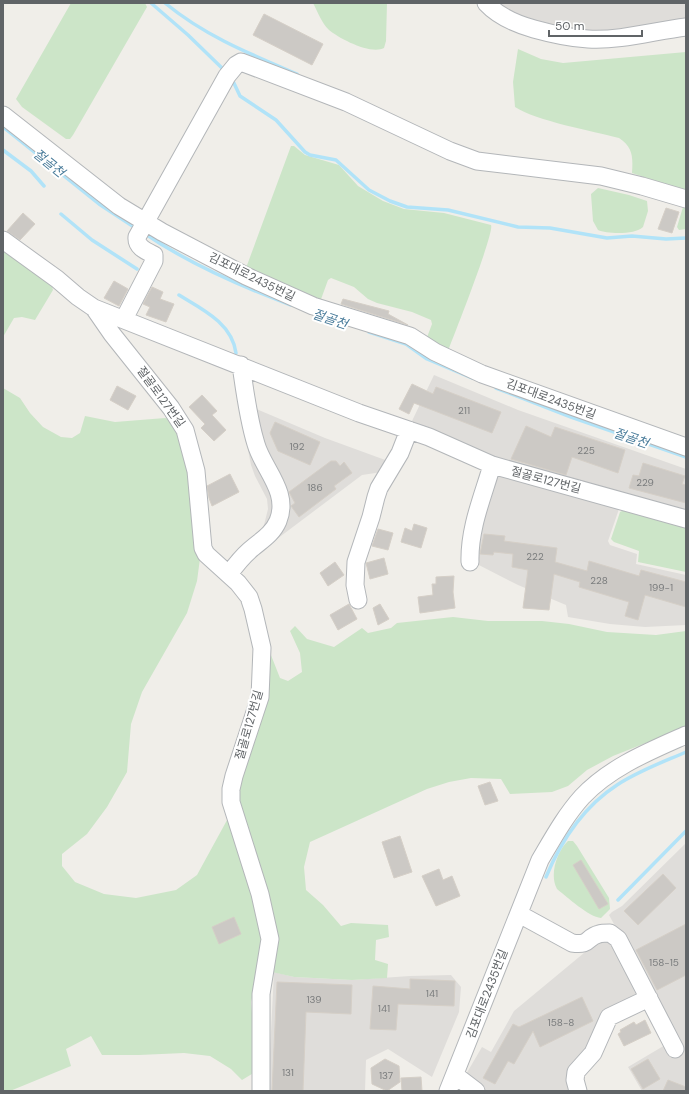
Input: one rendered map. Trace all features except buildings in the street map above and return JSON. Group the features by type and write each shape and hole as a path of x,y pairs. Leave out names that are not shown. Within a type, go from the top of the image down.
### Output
{"street":[{"path":"486,3 493,11 517,24 555,35 589,40 621,37 686,27"},
{"path":"124,319 154,261 154,255 142,248 137,243 142,228 155,202 236,65 241,62 346,102 450,152 477,161 601,176 686,199"},
{"name":"김포대로2435번길","path":"3,115 30,135 142,228 313,306 410,336 435,352 482,374 686,447"},
{"name":"절골로127번길","path":"3,240 57,279 78,298 94,308 359,413 409,430 492,465 686,519"},
{"name":"절골로127번길","path":"94,308 112,334 171,408 186,430 196,471 203,548 206,554 229,574 249,597 262,648 260,697 234,776 231,802 260,894 270,939 261,994 261,1091"},
{"path":"229,574 249,552 268,536 278,520 281,502 275,483 256,445 248,411 241,365"},
{"path":"358,600 354,585 356,562 379,488 400,453 409,430"},
{"path":"470,562 470,546 473,528 492,465"},
{"name":"김포대로2435번길","path":"448,1091 540,860 560,825 582,797 605,776 649,751 686,735"},
{"path":"518,914 572,943 582,945 598,934 610,933 618,939 675,1049"},
{"path":"578,1091 575,1080 576,1072 593,1053 609,1017 649,998"},
{"path":"455,1075 476,1091"}],"shaded area":[{"path":"497,3 686,3 686,18 612,31 588,30 567,28 516,15"},
{"path":"434,375 518,410 686,469 686,514 521,469 413,426 412,421"},
{"path":"242,407 254,408 325,438 388,461 382,472 362,475 241,566 231,556 262,533 268,509 267,499 251,465"},
{"path":"497,473 620,506 608,541 610,545 637,554 636,564 686,575 686,625 645,627 610,624 568,617 566,605 518,585 473,562 473,549"},
{"path":"686,843 686,1091 642,1091 628,1067 677,1038 609,915 622,906"},
{"path":"601,940 608,941 613,946 636,994 635,998 609,1011 574,1091 483,1091 465,1076 482,1047 491,1052 514,1011"},
{"path":"274,972 294,977 352,980 451,975 461,987 459,1012 432,1077 388,1049 366,1060 365,1091 268,1091"}],"green space":[{"path":"71,3 145,3 147,7 73,135 70,139 66,139 22,107 16,99"},
{"path":"313,3 387,3 386,41 384,48 378,50 364,48 334,34 324,24"},
{"path":"518,49 541,59 563,63 686,52 686,191 632,173 630,149 624,141 619,138 536,117 515,107 513,82"},
{"path":"291,146 294,146 305,155 339,165 358,186 383,201 404,209 444,213 491,225 491,232 481,264 448,351 426,340 432,324 431,320 412,312 377,303 368,299 354,287 331,278 328,280 320,302 246,268"},
{"path":"598,188 647,201 648,211 643,227 639,230 628,233 598,230 593,221 591,194"},
{"path":"686,203 686,229 679,230 677,227 683,207"},
{"path":"3,245 50,279 53,290 35,320 22,317 14,318 3,337"},
{"path":"3,388 20,398 30,413 43,427 61,437 72,438 80,433 85,416 115,422 165,418 177,421 186,438 201,551 197,581 187,613 142,692 131,724 127,772 107,807 87,834 62,854 62,866 75,882 104,894 136,898 176,890 197,875 238,800 267,645 280,678 288,681 302,672 300,653 290,631 295,626 307,639 334,647 362,628 368,633 391,628 397,623 453,617 488,621 542,621 569,624 607,632 656,635 686,631 686,727 613,756 587,770 568,786 552,792 510,794 501,779 471,778 449,782 427,789 310,842 304,867 306,890 323,905 341,926 351,923 388,925 389,937 376,940 375,960 388,964 387,978 352,980 294,977 259,969 251,1002 254,1035 260,1069 242,1080 231,1069 210,1056 184,1053 102,1055 91,1036 66,1049 71,1066 10,1091 3,1091"},
{"path":"624,510 686,528 686,572 638,562 639,551 614,542 611,539 620,512"},
{"path":"568,841 573,841 577,846 609,898 610,909 601,918 590,914 557,889 554,877 555,864 564,845"}],"waterway":[{"path":"151,3 188,35 224,70"},
{"path":"165,3 180,15 212,35 297,74"},
{"path":"232,79 240,96 276,120 305,152 310,155 336,160 369,190 390,201 407,207 448,210 518,227 550,228 607,238 632,236 666,239 686,238"},
{"name":"절골천","path":"3,127 99,204 137,229"},
{"path":"3,150 31,171 44,186"},
{"path":"61,214 92,240 137,269"},
{"name":"절골천","path":"144,233 179,255 215,274 291,305"},
{"path":"179,295 215,318 222,325 229,333 236,353"},
{"name":"절골천","path":"369,332 406,344 427,359 472,378"},
{"name":"절골천","path":"496,388 571,417 686,457"},
{"path":"546,877 566,838 574,826 605,794 633,775 686,752"},
{"path":"618,900 686,831"}]}
